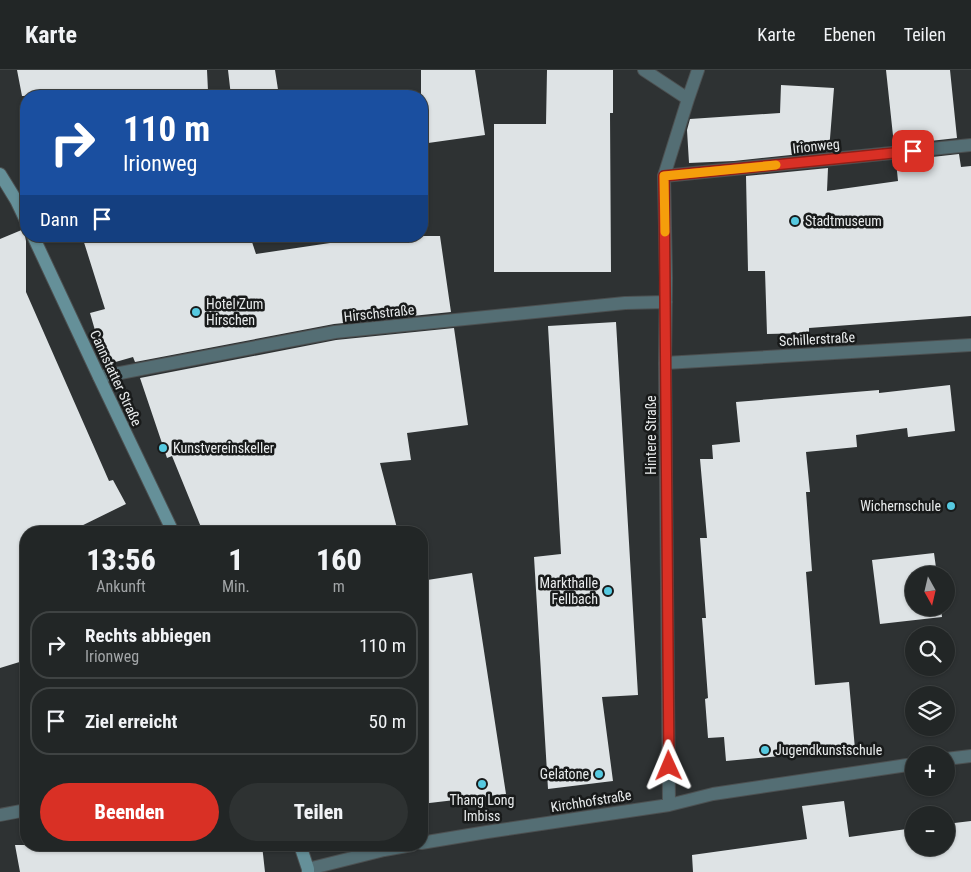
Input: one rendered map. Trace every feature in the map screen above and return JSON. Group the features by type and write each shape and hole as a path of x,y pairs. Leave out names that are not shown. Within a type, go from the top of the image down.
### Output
{"street":[{"path":"644,70 688,99"},
{"name":"Hintere Straße","path":"669,804 664,176 698,70"},
{"name":"Irionweg","path":"664,176 971,145"},
{"path":"0,174 20,208"},
{"name":"Cannstatter Straße","path":"37,242 170,526"},
{"name":"Hirschstraße","path":"99,377 335,332 624,303 666,302"},
{"name":"Schillerstraße","path":"665,363 971,346"},
{"path":"955,758 971,756"},
{"name":"Kirchhofstraße","path":"428,842 669,804 713,794 905,765"},
{"path":"0,816 20,811"},
{"path":"302,851 308,870 380,851"}],"building":[{"path":"17,70 207,70 208,90 21,90"},
{"path":"228,70 275,70 278,90 230,90"},
{"path":"421,70 475,70 485,135 428,143 428,90 421,90"},
{"path":"547,70 613,70 613,113 610,113 611,272 494,272 494,124 546,124"},
{"path":"886,70 950,70 957,138 894,145"},
{"path":"781,85 834,88 829,151 734,161 689,163 687,130 690,119 780,113"},
{"path":"959,154 961,167 971,166 971,316 809,328 809,333 767,334 765,271 748,271 746,176 828,168 827,191 898,181 896,161"},
{"path":"20,231 20,242 26,242 26,292 109,481 113,480 126,504 81,526 20,526 20,662 0,668 0,239"},
{"path":"428,236 440,236 451,312 334,324 135,362 133,357 105,365 90,313 105,309 84,242 252,242 256,254 330,242 428,242"},
{"path":"616,322 638,695 602,697 613,781 548,789 534,557 561,554 548,326"},
{"path":"454,328 468,425 407,433 411,460 380,463 396,526 201,526 172,456 167,458 140,378 336,340"},
{"path":"950,385 955,431 908,437 907,428 856,435 857,447 806,452 810,492 806,492 812,571 806,572 815,685 849,682 855,749 726,761 724,737 708,738 705,699 708,698 702,618 706,618 700,538 707,538 700,459 713,459 712,445 740,442 736,402 879,390 879,393"},
{"path":"934,553 936,566 905,566 905,616 942,617 880,624 872,560"},
{"path":"472,573 506,794 428,803 428,580"},
{"path":"844,801 849,837 905,829 905,856 955,856 955,823 971,821 971,872 693,872 692,855 807,839 802,806"},
{"path":"15,845 20,845 20,851 263,851 265,872 20,872"}],"slow traffic":[{"path":"665,232 664,176 776,165"}],"place":[{"name":"Stadtmuseum","path":"795,221"},
{"name":"Hotel Zum Hirschen","path":"196,312"},
{"name":"Kunstvereinskeller","path":"163,448"},
{"name":"Wichernschule","path":"951,506"},
{"name":"Markthalle Fellbach","path":"608,591"},
{"name":"Jugendkunstschule","path":"765,750"},
{"name":"Gelatone","path":"599,774"},
{"name":"Thang Long Imbiss","path":"482,784"}],"route":[{"path":"669,766 664,176 913,151"}]}
